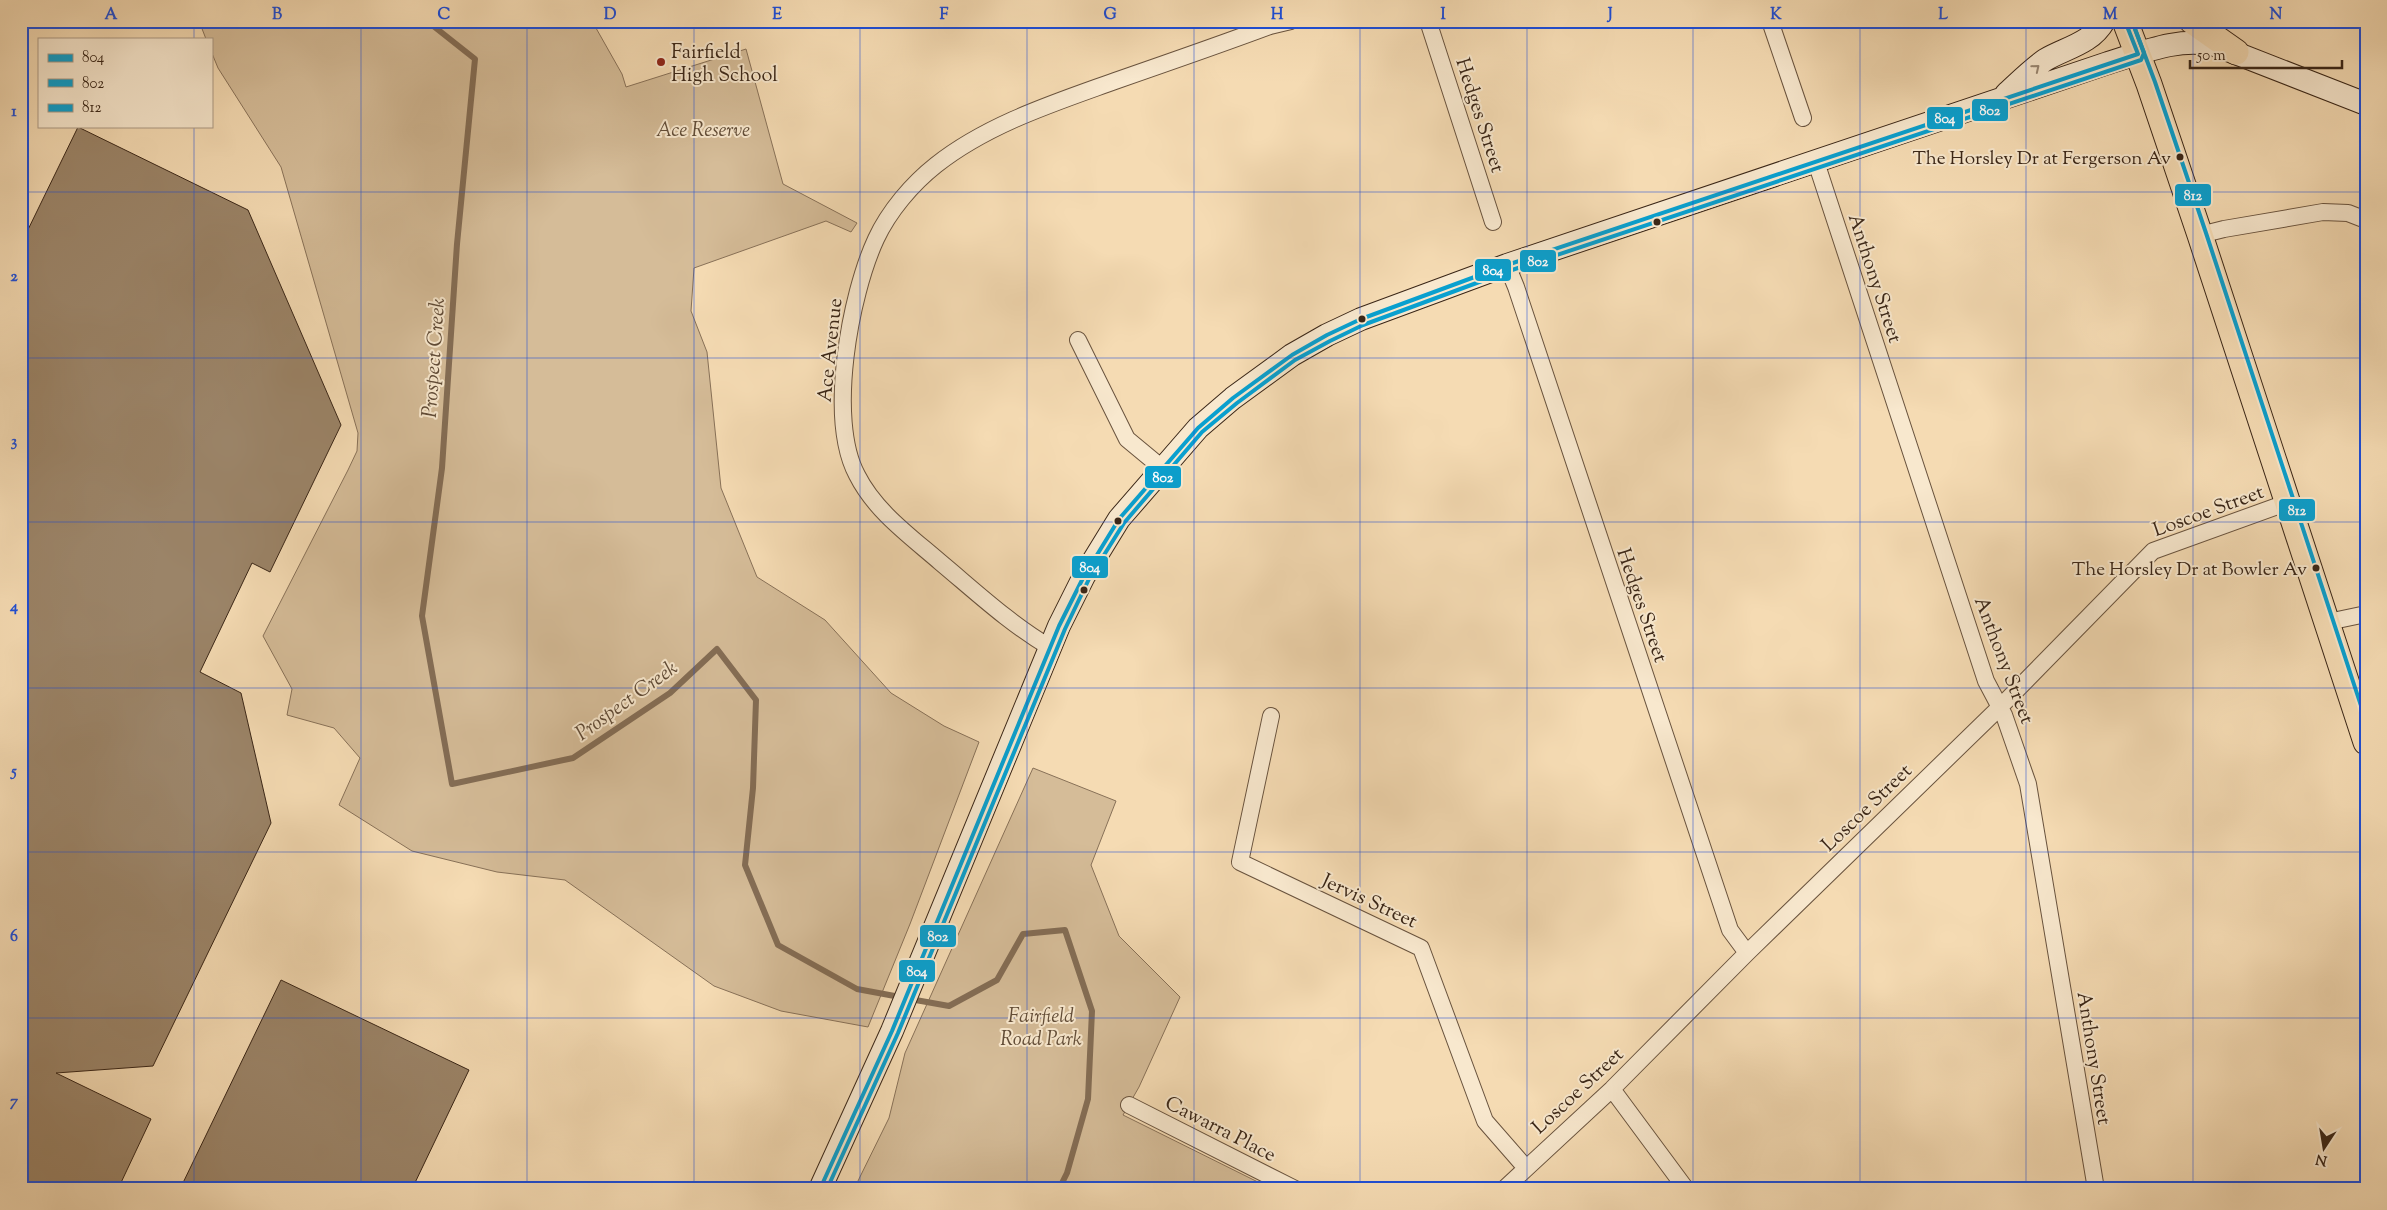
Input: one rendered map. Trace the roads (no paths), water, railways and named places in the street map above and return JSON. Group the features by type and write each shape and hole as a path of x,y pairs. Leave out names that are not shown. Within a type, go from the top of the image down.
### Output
{"main road":[{"path":"1999,100 2046,60 2073,48 2099,28 2104,21"},
{"path":"2125,21 2200,235 2286,503 2328,622 2366,742"},
{"path":"2192,21 2236,52"},
{"path":"820,1189 892,1031 1051,648 1084,576 1119,519 1198,428 1233,398 1292,355 1360,319 1507,265 2138,54 2182,42 2197,41 2236,52 2366,104"}],"street":[{"name":"Ace Avenue","path":"1051,648 1032,637 998,612 880,510 856,474 848,452 844,428 846,351 855,296 875,240 904,197 920,178 957,150 986,132 1063,100 1270,26 1291,21"},
{"name":"Hedges Street","path":"1428,21 1493,222"},
{"path":"1770,21 1803,118"},
{"name":"Anthony Street","path":"1816,162 1986,681 2000,707 2028,784 2096,1189"},
{"path":"2200,235 2224,228 2322,212 2348,213 2366,220"},
{"name":"Hedges Street","path":"1507,265 1730,930 1747,953"},
{"path":"1078,340 1128,439 1162,468"},
{"name":"Loscoe Street","path":"1504,1189 1612,1089 1747,953 2000,707 2153,551 2286,503"},
{"path":"2328,622 2366,614"},
{"name":"Jervis Street","path":"1271,716 1240,862 1421,948 1485,1121 1526,1168"},
{"path":"1612,1089 1686,1189"},
{"name":"Cawarra Place","path":"1129,1105 1295,1189"}],"waterway":[{"name":"Prospect Creek","path":"427,21 475,59 457,244 442,468 422,616 452,784 573,758 670,693 717,649 756,700 753,788 745,865 778,945 857,989 900,997"},
{"name":"Prospect Creek","path":"910,999 949,1006 997,980 1023,934 1065,930 1092,1011 1088,1099 1067,1173 1059,1189"}],"place":[{"name":"Fairfield High School","path":"661,62"},
{"name":"The Horsley Dr at Fergerson Av","path":"2180,157"},
{"name":"The Horsley Dr at Bowler Av","path":"2316,568"}],"park label":[{"name":"Ace Reserve","path":"703,129"},
{"name":"Fairfield Road Park","path":"1041,1026"}]}
